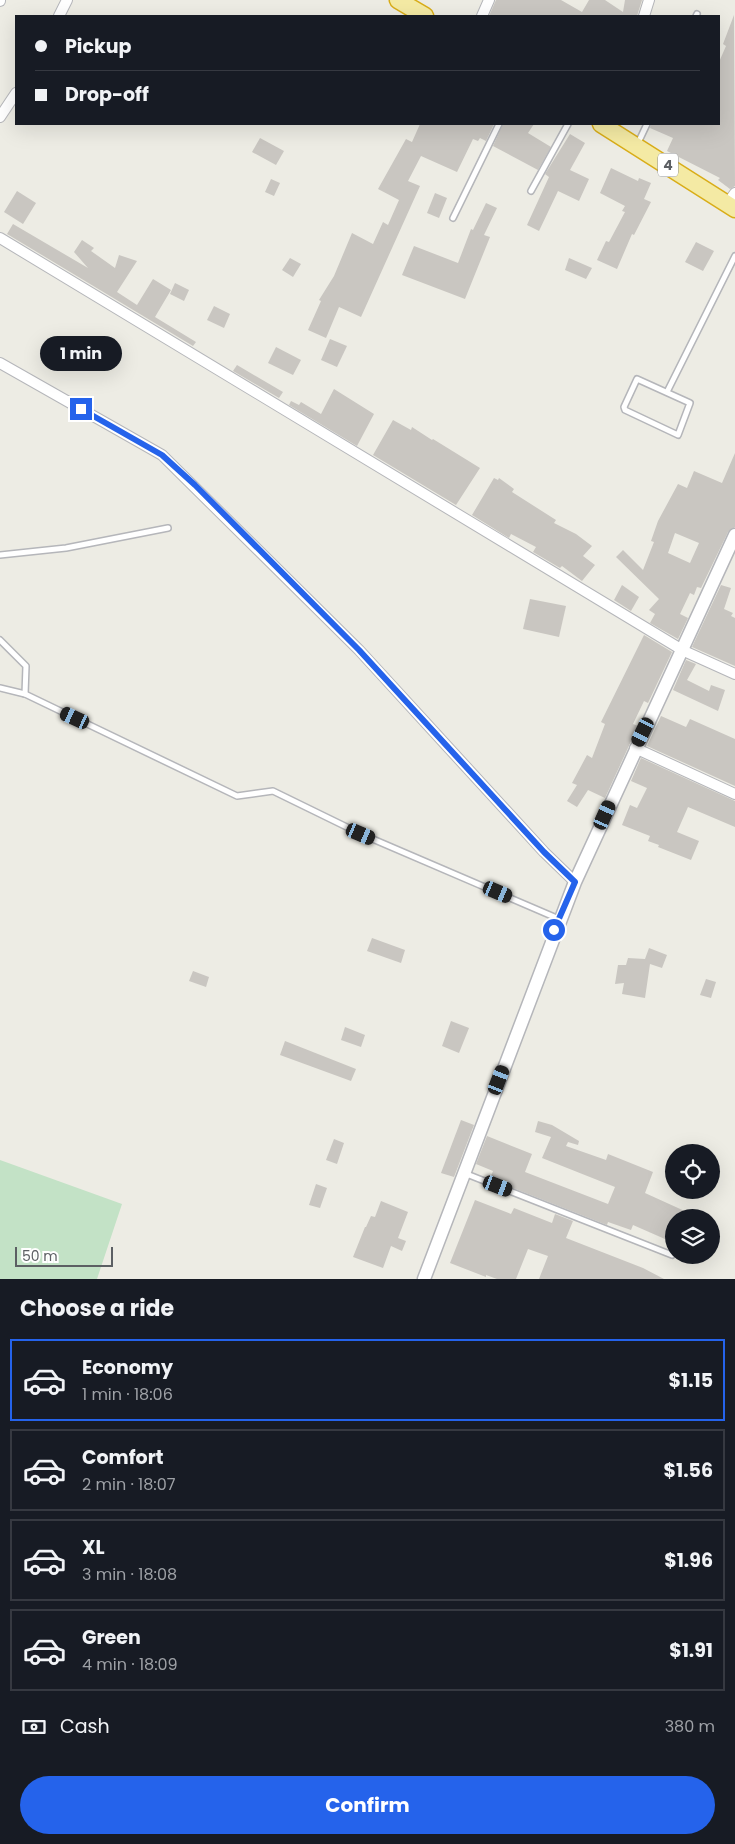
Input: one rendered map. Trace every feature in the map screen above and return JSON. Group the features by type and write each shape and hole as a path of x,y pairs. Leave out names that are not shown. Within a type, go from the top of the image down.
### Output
{"highway":[{"path":"398,0 423,15"},
{"name":"4","path":"602,125 732,202"}],"street":[{"path":"60,15 67,0"},
{"path":"482,15 489,0"},
{"path":"644,15 649,0"},
{"path":"0,117 15,94"},
{"path":"0,238 684,651 735,674"},
{"path":"0,363 162,455 359,650 538,845 575,882"},
{"path":"424,1279 575,882 635,748 684,651 735,535"},
{"path":"635,748 735,794"}],"lane":[{"path":"453,218 499,125"},
{"path":"531,191 567,125"},
{"path":"637,146 647,125"},
{"path":"667,392 735,256"},
{"path":"637,379 667,392 690,403 678,435 628,412 624,407 637,379"},
{"path":"0,555 66,548 168,528"},
{"path":"0,640 26,666 25,694"},
{"path":"0,688 25,694 237,796 273,791 361,834 560,919"},
{"path":"464,1173 665,1252"}],"green space":[{"path":"0,1160 122,1204 97,1279 0,1279"}],"building":[{"path":"496,0 561,0 582,12 589,0 605,0 623,12 625,0 642,0 637,15 489,15"},
{"path":"734,15 735,186 730,189 718,180 720,178 667,151 673,138 650,128 651,125 720,125 720,60 726,46 723,44"},
{"path":"420,125 494,125 486,141 480,138 478,141 473,139 457,172 421,156 408,181 420,186 361,317 339,307 326,338 308,330 321,301 319,300 334,276 352,233 373,244 383,222 388,225 399,200 378,189 406,139 412,142"},
{"path":"503,125 533,125 528,133 551,147 538,170 493,146"},
{"path":"570,134 585,143 570,170 589,179 579,201 558,191 539,231 527,225 549,177 545,174"},
{"path":"260,138 284,151 276,165 252,152"},
{"path":"611,168 638,181 639,178 651,183 644,199 651,202 634,235 632,234 617,269 597,260 606,241 609,242 625,212 622,211 625,206 600,193"},
{"path":"271,179 280,183 274,196 265,192"},
{"path":"17,191 36,203 23,224 4,212"},
{"path":"435,193 447,198 439,218 427,213"},
{"path":"486,203 497,208 484,235 490,237 465,299 402,275 414,246 458,263 471,229 473,230"},
{"path":"13,224 88,268 74,252 82,240 94,248 91,251 115,268 119,255 137,261 117,292 137,305 153,279 171,290 155,317 196,342 193,346 7,234"},
{"path":"696,242 714,251 703,271 685,262"},
{"path":"290,258 301,264 293,277 282,270"},
{"path":"569,258 592,268 586,279 565,270"},
{"path":"175,283 189,290 184,301 170,294"},
{"path":"214,306 230,314 224,328 207,320"},
{"path":"330,339 347,346 337,367 321,360"},
{"path":"276,347 301,360 293,375 268,363"},
{"path":"237,365 283,392 279,398 233,371"},
{"path":"334,389 374,414 357,446 289,405 291,401 299,405 301,402 321,414"},
{"path":"393,420 411,430 412,427 480,468 456,505 373,455"},
{"path":"735,453 735,527 728,532 701,588 697,587 694,595 690,593 680,614 688,618 678,639 650,623 655,614 649,610 659,599 616,557 623,550 643,570 654,542 651,541 658,521 678,484 687,488 694,471 722,483","holes":["675,533 699,543 690,563 668,553"]},
{"path":"494,478 498,480 499,478 514,489 512,492 556,520 554,523 576,534 592,546 583,556 595,565 582,581 562,566 560,568 533,552 536,547 511,534 509,538 472,515"},
{"path":"622,585 639,597 631,611 614,600"},
{"path":"721,585 731,588 724,609 733,613 731,616 735,618 735,666 692,647"},
{"path":"530,599 566,606 559,637 523,629"},
{"path":"644,635 672,652 648,703 644,701 633,724 638,726 605,798 588,790 577,807 567,801 577,785 572,783 587,755 592,758 605,724 601,722"},
{"path":"686,660 696,664 687,680 709,691 711,685 725,690 718,711 673,690"},
{"path":"661,716 686,727 690,719 735,739 735,786 647,746"},
{"path":"641,758 735,801 735,827 688,807 677,832 699,841 691,860 658,847 659,845 648,841 650,836 622,825 630,805 637,808 647,788 631,781"},
{"path":"372,938 405,950 401,963 367,951"},
{"path":"649,948 667,955 662,968 650,964 645,998 622,994 624,983 615,984 618,965 626,965 628,958 645,959"},
{"path":"193,971 209,977 206,987 189,981"},
{"path":"706,979 716,982 711,998 700,995"},
{"path":"451,1021 469,1028 459,1053 442,1046"},
{"path":"345,1027 365,1035 361,1047 341,1040"},
{"path":"285,1041 356,1069 351,1081 280,1055"},
{"path":"461,1120 474,1125 454,1177 441,1173"},
{"path":"538,1121 552,1125 579,1141 578,1145 568,1142 566,1146 606,1160 608,1154 653,1172 645,1193 680,1209 665,1209 665,1239 633,1225 631,1230 608,1222 607,1225 490,1179 493,1171 476,1164 487,1136 532,1154 525,1172 608,1204 615,1187 542,1158 551,1137 535,1132"},
{"path":"334,1139 344,1143 337,1164 326,1160"},
{"path":"316,1184 327,1188 320,1208 309,1205"},
{"path":"475,1200 511,1214 514,1208 552,1223 555,1214 573,1221 566,1238 643,1268 664,1279 539,1279 548,1256 528,1249 516,1279 497,1279 486,1275 486,1277 450,1263"},
{"path":"381,1201 408,1212 398,1238 406,1241 402,1251 391,1246 383,1268 353,1257 365,1227 371,1216 375,1217"}],"route":[{"path":"81,409 162,455 195,485 359,650 544,852 575,882 554,930"}]}
